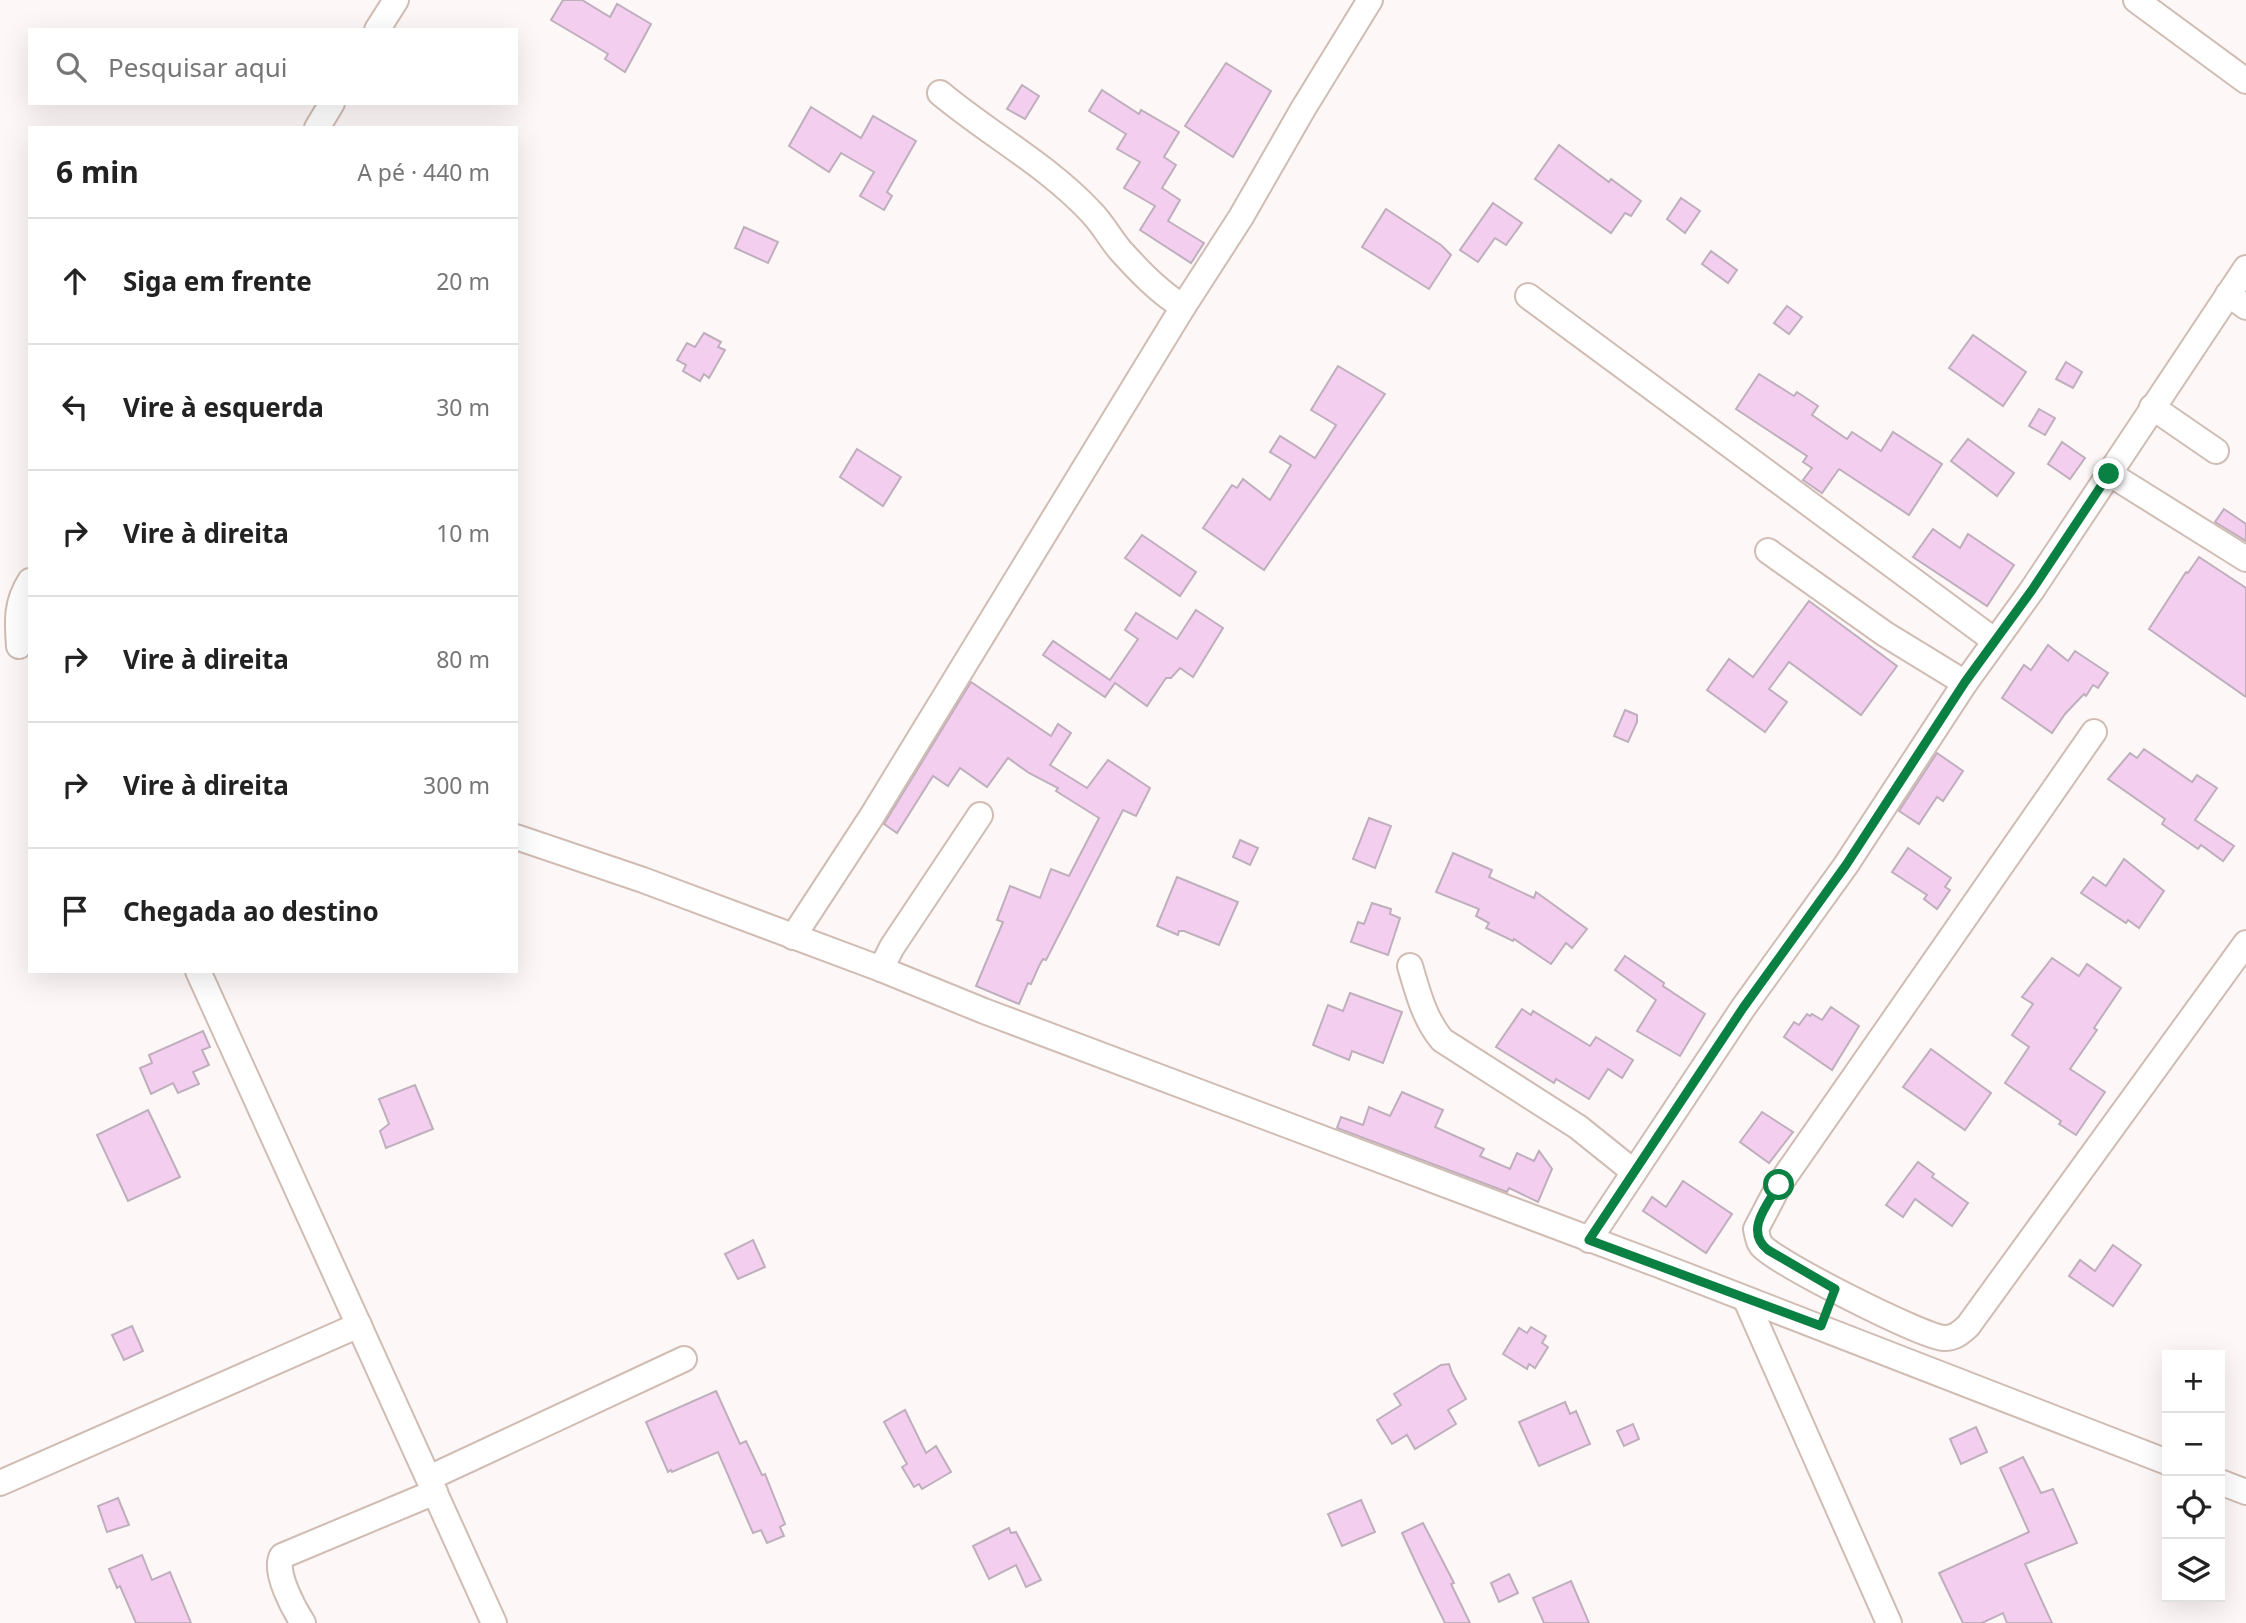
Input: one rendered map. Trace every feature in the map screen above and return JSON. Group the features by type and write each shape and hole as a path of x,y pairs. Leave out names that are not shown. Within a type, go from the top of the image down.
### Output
{"street":[{"path":"378,28 396,0"},
{"path":"793,937 872,816 1183,307 1241,217 1303,108 1370,0"},
{"path":"2136,0 2246,81"},
{"path":"940,93 1006,140 1064,187 1091,212 1120,250 1163,295 1183,307"},
{"path":"318,126 331,105"},
{"path":"1589,1240 1743,1008 1846,865 1965,682 2032,590 2152,407 2237,301 2246,268"},
{"path":"1528,296 1994,642"},
{"path":"2152,407 2216,451"},
{"path":"2109,474 2246,559"},
{"path":"1768,551 1885,634 1965,682"},
{"path":"16,645 18,603 28,585"},
{"path":"2094,732 1779,1185 1759,1219 1756,1229 1761,1244 1786,1263 1930,1335 1955,1337 1968,1326 2246,943"},
{"path":"881,969 892,947 980,815"},
{"path":"518,839 643,880 881,969 984,1011 1821,1326 2162,1460"},
{"path":"1410,966 1424,1012 1442,1040 1578,1127 1634,1172"},
{"path":"199,973 494,1623"},
{"path":"1821,1326 1835,1289"},
{"path":"1746,1300 1889,1623"},
{"path":"0,1483 359,1325"},
{"path":"303,1623 281,1575 279,1564 282,1556 432,1485 684,1359"},
{"path":"2225,1484 2246,1492"}],"building":[{"path":"563,0 582,0 610,17 617,4 651,24 625,72 605,59 608,54 551,20"},
{"path":"1226,63 1271,91 1233,157 1185,126"},
{"path":"1022,85 1039,96 1025,119 1007,109"},
{"path":"1102,90 1139,114 1141,110 1179,132 1164,157 1176,165 1162,188 1180,200 1168,221 1204,243 1191,263 1140,230 1155,206 1124,188 1140,162 1117,149 1126,134 1089,111"},
{"path":"811,107 861,138 873,116 916,141 887,192 892,196 884,210 860,196 874,172 841,153 829,172 789,146"},
{"path":"1559,145 1609,182 1611,179 1641,201 1631,216 1625,213 1611,233 1535,179"},
{"path":"1681,198 1700,211 1685,233 1667,219"},
{"path":"1493,203 1522,223 1506,245 1495,238 1478,262 1460,250"},
{"path":"1386,209 1441,245 1451,255 1429,289 1362,247"},
{"path":"744,227 778,242 768,263 735,248"},
{"path":"1711,251 1737,270 1728,283 1702,264"},
{"path":"1787,306 1802,317 1789,334 1774,323"},
{"path":"704,333 721,342 718,347 725,350 709,378 704,374 700,381 683,371 686,365 677,360 687,343 695,347"},
{"path":"1973,335 2026,372 2003,406 1949,368"},
{"path":"2066,362 2082,372 2073,388 2056,379"},
{"path":"1338,366 1385,394 1264,570 1203,528 1232,485 1237,488 1243,479 1270,500 1291,465 1270,452 1280,436 1315,458 1336,425 1311,410"},
{"path":"1759,374 1794,396 1797,392 1818,406 1812,415 1847,439 1852,432 1881,451 1893,432 1942,464 1909,515 1839,469 1822,493 1803,480 1812,468 1803,462 1807,456 1736,409"},
{"path":"2039,409 2055,418 2045,435 2029,426"},
{"path":"1968,439 2014,473 1997,496 1951,461"},
{"path":"2062,442 2085,458 2070,479 2048,464"},
{"path":"857,449 901,477 883,506 840,477"},
{"path":"2224,509 2246,524 2246,541 2215,522"},
{"path":"1933,529 1960,548 1968,534 2014,565 1987,606 1913,557"},
{"path":"1142,535 1196,572 1180,596 1125,558"},
{"path":"2199,557 2246,588 2246,697 2149,629 2186,572 2188,573"},
{"path":"1809,601 1897,666 1861,715 1789,662 1769,689 1787,702 1765,732 1707,690 1729,659 1753,677"},
{"path":"1196,610 1223,628 1193,677 1180,668 1171,678 1166,678 1147,706 1115,683 1105,697 1043,655 1053,641 1110,680 1138,639 1125,630 1136,613 1177,639"},
{"path":"2048,645 2068,661 2075,651 2108,673 2098,688 2093,685 2086,696 2084,694 2065,714 2052,733 2002,698 2024,665 2031,670"},
{"path":"971,682 1051,736 1058,724 1071,733 1050,765 1087,788 1108,760 1150,788 1136,816 1123,810 1046,960 1043,959 1031,984 1028,983 1019,1004 976,986 1003,922 997,920 1010,886 1040,898 1051,869 1069,876 1099,818 1056,791 1058,788 1008,758 987,787 960,768 948,786 933,776 897,833 884,824"},
{"path":"1625,710 1637,715 1637,722 1628,742 1614,736"},
{"path":"2144,749 2192,782 2197,775 2217,788 2195,820 2234,846 2223,861 2201,845 2198,849 2162,824 2165,819 2108,779 2130,753 2137,758"},
{"path":"1937,753 1963,771 1943,801 1937,797 1919,824 1899,811"},
{"path":"1369,818 1391,826 1375,868 1353,859"},
{"path":"1240,840 1258,848 1250,865 1233,857"},
{"path":"1908,848 1951,878 1945,887 1950,890 1937,909 1924,899 1927,895 1892,872"},
{"path":"1453,853 1492,870 1489,877 1534,898 1536,892 1587,929 1572,948 1566,943 1551,964 1514,939 1513,941 1486,928 1489,923 1476,916 1479,909 1436,892"},
{"path":"2124,859 2164,891 2139,928 2128,920 2126,923 2081,893 2093,877 2106,886"},
{"path":"1177,877 1238,902 1219,945 1184,931 1179,931 1178,935 1157,926"},
{"path":"1372,903 1391,909 1390,914 1400,918 1388,955 1351,942 1358,922 1364,924"},
{"path":"1625,956 1705,1014 1680,1056 1637,1031 1656,1000 1615,970"},
{"path":"2052,958 2079,976 2087,964 2121,988 2070,1069 2105,1092 2076,1135 2059,1124 2061,1121 2005,1083 2029,1047 2012,1035 2033,1004 2022,997"},
{"path":"1350,993 1402,1012 1383,1063 1352,1051 1349,1060 1313,1045 1328,1005 1343,1011"},
{"path":"1831,1007 1859,1026 1832,1070 1784,1037 1794,1022 1799,1025 1807,1014 1822,1020"},
{"path":"1522,1009 1531,1015 1533,1011 1590,1046 1596,1037 1633,1060 1622,1078 1608,1069 1589,1099 1556,1079 1554,1083 1496,1047"},
{"path":"203,1031 210,1047 202,1050 209,1065 193,1072 199,1084 178,1093 173,1083 151,1094 140,1068 152,1063 149,1055"},
{"path":"1931,1049 1991,1093 1965,1130 1903,1087"},
{"path":"415,1085 433,1129 386,1148 380,1131 389,1124 379,1099"},
{"path":"1402,1092 1443,1110 1435,1127 1484,1149 1480,1156 1510,1169 1517,1153 1534,1161 1539,1151 1552,1169 1538,1202 1509,1188 1507,1192 1337,1128 1341,1117 1363,1125 1369,1107 1390,1116"},
{"path":"148,1110 180,1177 128,1201 97,1135"},
{"path":"1762,1112 1793,1132 1769,1163 1740,1142"},
{"path":"1918,1162 1934,1174 1932,1177 1968,1203 1952,1226 1915,1199 1903,1217 1886,1205"},
{"path":"1683,1181 1732,1214 1706,1253 1643,1211 1652,1197 1666,1207"},
{"path":"753,1240 765,1267 738,1279 725,1254"},
{"path":"2113,1245 2141,1265 2113,1306 2069,1276 2080,1260 2095,1271"},
{"path":"132,1326 143,1351 124,1360 112,1335"},
{"path":"1531,1327 1546,1336 1542,1343 1548,1347 1535,1368 1529,1364 1527,1369 1503,1354 1519,1328 1527,1333"},
{"path":"1449,1364 1466,1399 1448,1410 1456,1424 1415,1449 1407,1435 1392,1444 1377,1420 1401,1405 1394,1394 1441,1365"},
{"path":"716,1391 740,1444 746,1441 762,1475 765,1474 785,1524 780,1527 784,1536 767,1543 761,1530 753,1533 718,1452 668,1472 646,1422"},
{"path":"1565,1402 1570,1414 1576,1411 1590,1444 1539,1466 1519,1422"},
{"path":"905,1410 926,1453 936,1446 951,1472 922,1489 919,1484 914,1487 902,1467 907,1464 884,1422"},
{"path":"1633,1424 1639,1439 1624,1446 1617,1431"},
{"path":"1976,1427 1987,1452 1961,1464 1950,1439"},
{"path":"2023,1457 2041,1493 2053,1489 2077,1543 2025,1564 2052,1623 2007,1623 2003,1613 1982,1623 1963,1623 1939,1573 2029,1532 2000,1468"},
{"path":"118,1498 129,1525 107,1532 98,1506"},
{"path":"1361,1500 1375,1532 1342,1546 1328,1514"},
{"path":"1423,1523 1454,1583 1451,1584 1470,1623 1445,1623 1422,1576 1402,1533"},
{"path":"1009,1528 1011,1533 1016,1532 1041,1580 1026,1587 1016,1565 989,1579 973,1546"},
{"path":"142,1555 152,1580 170,1572 191,1623 136,1623 120,1586 117,1588 109,1569"},
{"path":"1509,1574 1518,1593 1499,1602 1491,1583"},
{"path":"1571,1581 1589,1623 1544,1623 1533,1598"}],"route":[{"path":"1779,1185 1756,1229 1761,1244 1768,1250 1786,1263 1835,1289 1821,1326 1589,1240 1743,1008 1846,865 1965,682 2032,590 2109,474"}]}
